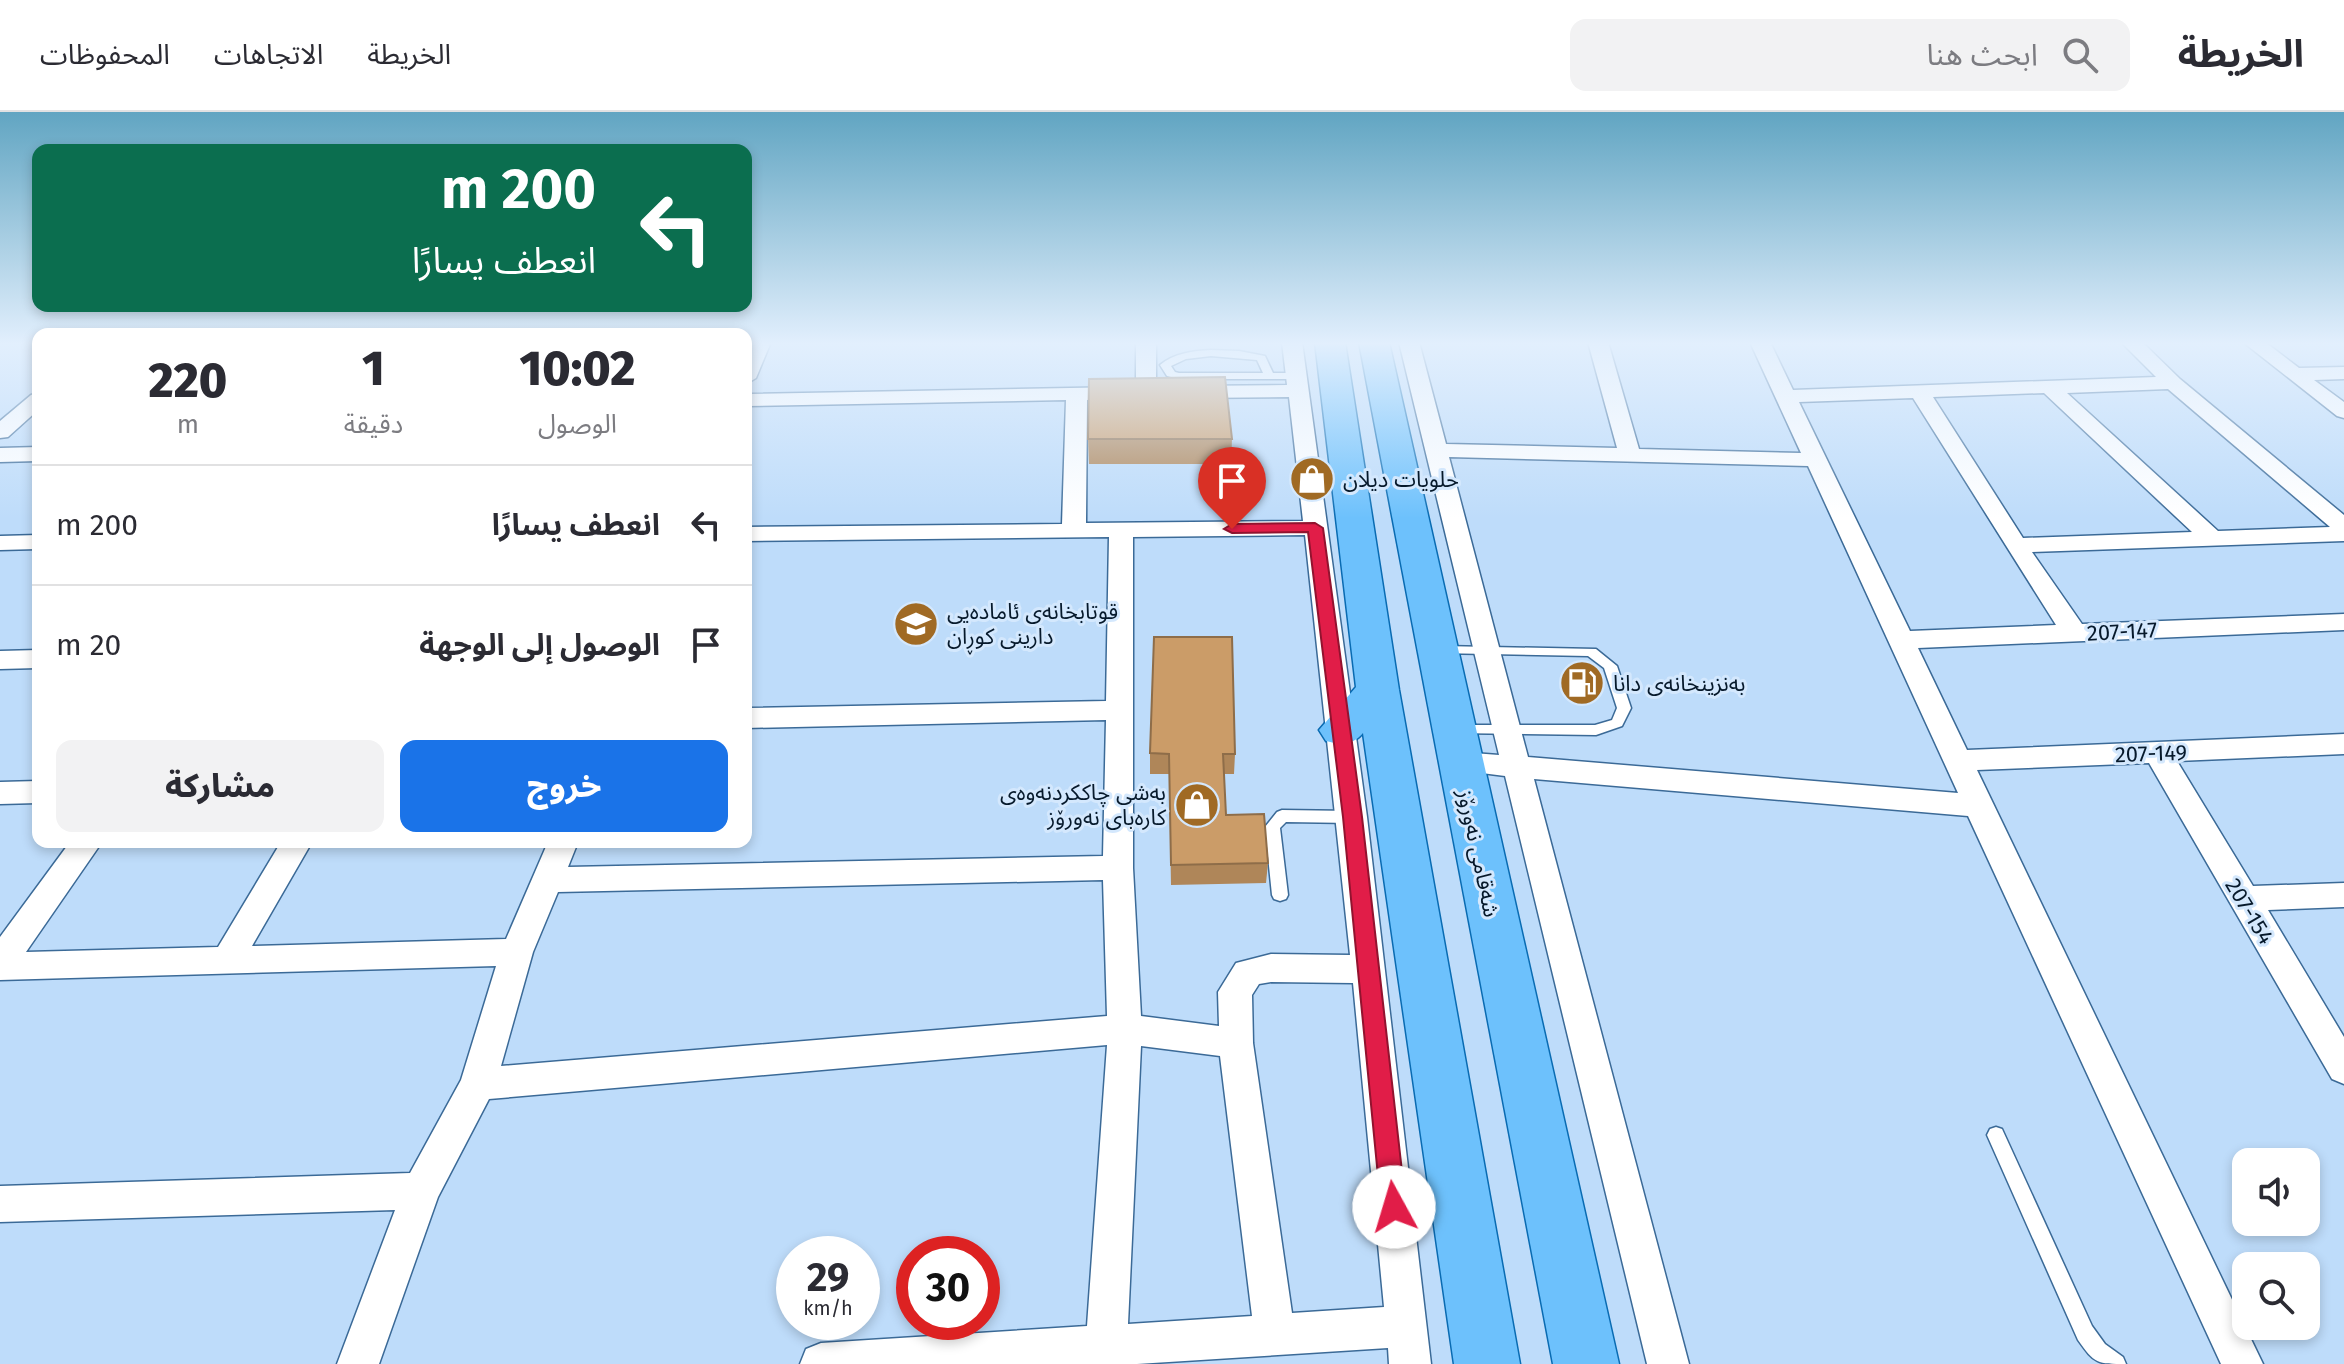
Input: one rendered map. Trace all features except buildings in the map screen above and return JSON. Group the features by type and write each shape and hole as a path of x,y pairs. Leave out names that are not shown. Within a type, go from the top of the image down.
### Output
{"main road":[{"path":"1312,400 1378,690 1487,1364"},
{"name":"شەقامی نەورۆز","path":"1386,400 1586,1364"},
{"path":"1341,730 1378,690"}],"street":[{"path":"1074,531 1077,400"},
{"path":"821,1364 1086,1353 1275,1335 1409,1345 1352,817 1315,528 1307,400"},
{"path":"1423,400 1668,1364"},
{"path":"1615,400 1630,455"},
{"path":"1787,400 2242,1364"},
{"path":"1925,400 2075,634"},
{"path":"2063,400 2213,539"},
{"path":"2194,400 2344,527"},
{"path":"0,432 32,404"},
{"path":"1435,450 1815,460"},
{"path":"0,455 32,454"},
{"path":"752,534 1315,528"},
{"path":"1086,1353 1125,1029 1118,868 1121,530"},
{"path":"2016,545 2344,534"},
{"path":"0,543 32,542"},
{"name":"207-147","path":"1900,640 2344,622"},
{"path":"0,660 32,659"},
{"path":"752,718 1119,710"},
{"name":"207-149","path":"1958,761 2344,744"},
{"path":"1456,746 1518,767 1979,806"},
{"name":"207-154","path":"2158,753 2344,1068"},
{"path":"0,793 32,792"},
{"path":"0,964 83,848"},
{"path":"227,960 293,848"},
{"path":"358,1364 421,1191 478,1084 517,952 561,848"},
{"path":"548,880 1118,868"},
{"path":"2242,899 2344,895"},
{"path":"0,964 517,952"},
{"path":"1275,1335 1236,1043 1235,992 1248,973 1271,968 1367,969"},
{"path":"478,1084 1125,1029 1236,1043"},
{"path":"0,1204 421,1191"}],"lane":[{"path":"1437,650 1591,652 1610,666 1624,708 1617,723 1596,730 1508,730 1456,746"},
{"path":"1280,895 1272,827 1275,821 1282,816 1352,817"},
{"path":"1996,1135 2085,1333 2098,1351 2116,1364"}],"place":[{"name":"حلويات ديلان","path":"1312,479"},
{"name":"قوتابخانەی ئامادەیی دارینی کوڕان","path":"916,624"},
{"name":"بەنزینخانەی دانا","path":"1582,683"},
{"name":"به‌شی چاككردنه‌وه‌ی كاره‌بای نه‌ورۆز","path":"1197,805"}],"route":[{"path":"1232,529 1315,528 1352,817 1394,1207"}]}
